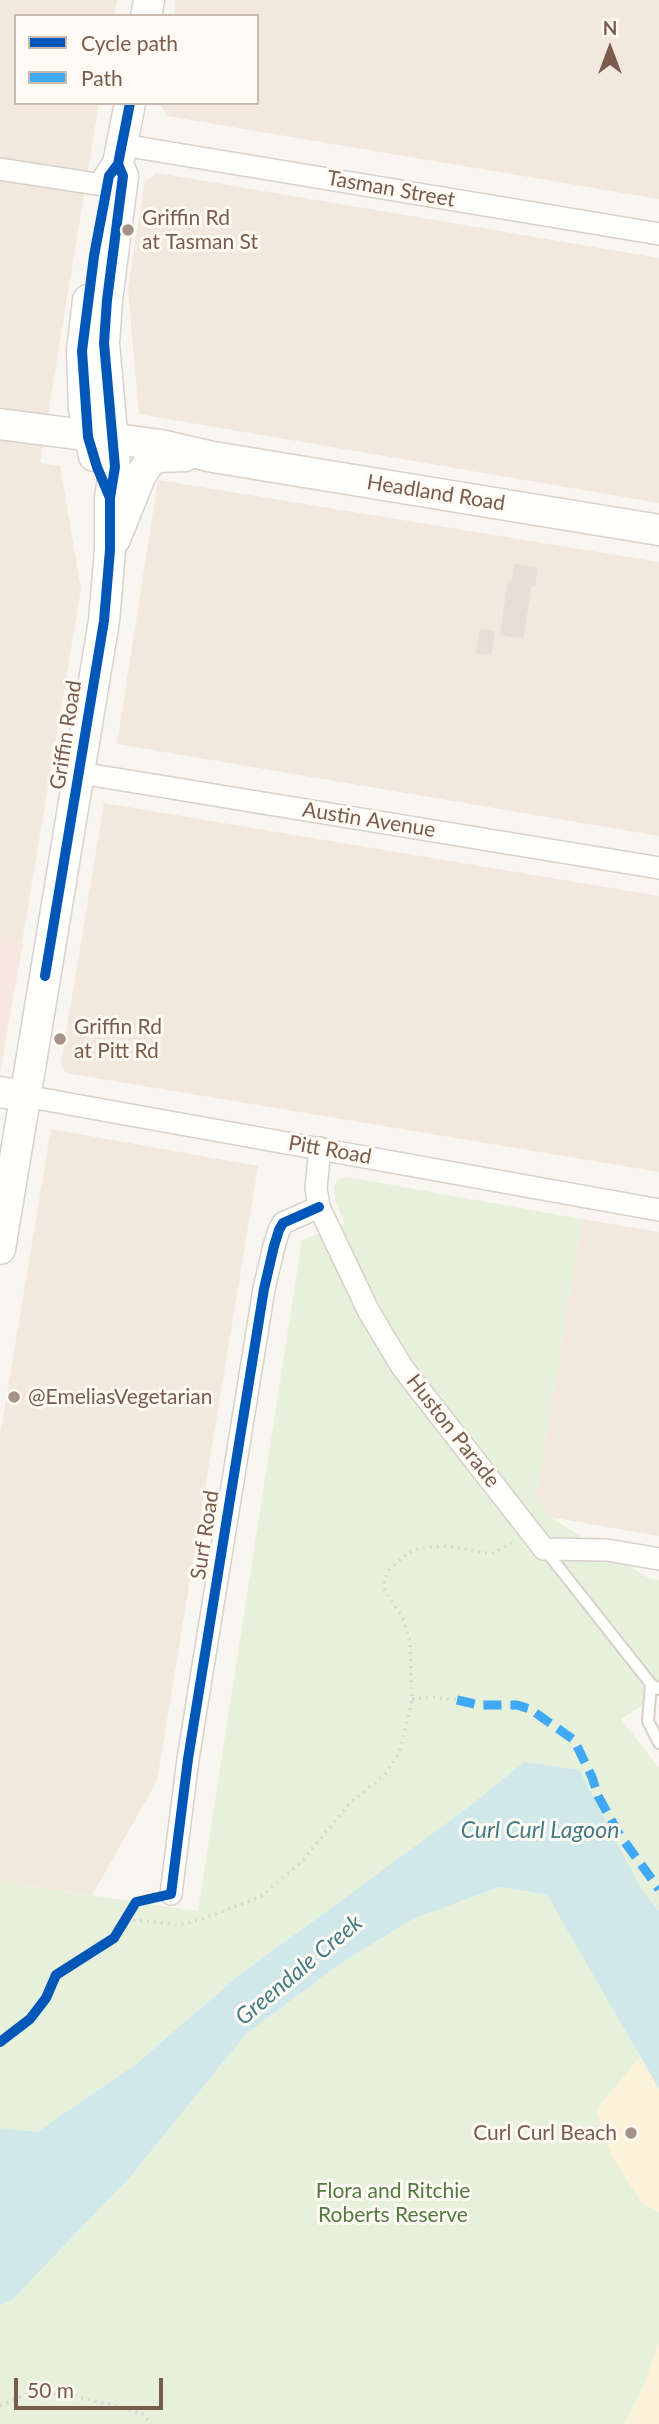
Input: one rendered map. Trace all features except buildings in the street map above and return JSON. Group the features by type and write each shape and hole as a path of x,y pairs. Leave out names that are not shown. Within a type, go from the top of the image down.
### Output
{"main road":[{"name":"Griffin Road","path":"101,438 82,351 94,256 117,171 130,105"},
{"name":"Griffin Road","path":"0,1249 12,1094 80,773 104,621 110,550 110,498 97,467 117,171"},
{"path":"0,423 44,421 57,415 68,401 82,351"},
{"name":"Headland Road","path":"0,423 162,445 213,457 659,530"},
{"name":"Headland Road","path":"110,550 140,477 149,462 166,456 213,457"}],"street":[{"name":"Tasman Street","path":"0,169 117,171 659,234"},
{"name":"Austin Avenue","path":"80,773 659,868"},
{"name":"Pitt Road","path":"12,1094 659,1210"},
{"name":"Huston Parade","path":"320,1148 316,1179 319,1207 384,1339 402,1367 544,1549"},
{"name":"Surf Road","path":"171,1894 190,1746 264,1289 279,1230 284,1223 319,1207"},
{"path":"544,1549 607,1550 659,1559"}],"lane":[{"name":"Huston Parade","path":"544,1549 655,1687 648,1721 659,1743"}],"path":[{"path":"119,1931 129,1914 178,1925 200,1920 262,1896 303,1860 348,1805 386,1773 399,1752 412,1699 410,1642 403,1619 385,1590 384,1580 389,1570 409,1552 420,1548 448,1546 492,1554 511,1543"},
{"path":"412,1699 432,1697 457,1700"},
{"path":"0,2406 24,2395 46,2393 88,2399 141,2413 152,2424"}],"shaded area":[{"path":"0,0 117,0 114,14 14,14 14,105 99,105 40,463 60,466 81,589 0,1074"},
{"path":"176,0 659,0 659,199 167,116 161,105 259,105 259,14 174,14"},
{"path":"157,173 659,258 659,503 139,414 128,289 145,181"},
{"path":"158,480 659,562 659,836 117,744"},
{"path":"104,803 659,896 659,1172 66,1073 61,1064"},
{"path":"0,940 23,944 1,1062 0,1061"},
{"path":"51,1129 258,1166 157,1781 92,1895 0,1882 0,1436"},
{"path":"582,1219 659,1232 659,1536 550,1517 536,1498"}],"green space":[{"path":"347,1177 582,1219 536,1498 550,1517 650,1579 659,1580 659,1695 621,1719 659,1768 659,1911 524,1762 467,1808 237,1977 136,2064 37,2132 0,2128 0,1882 198,1911 302,1240 345,1224 335,1200 334,1186 338,1180"},
{"name":"Flora and Ritchie Roberts Reserve","path":"499,1887 547,1895 640,2057 596,2110 641,2202 659,2212 659,2343 642,2390 624,2424 0,2424 0,2305 13,2299 130,2177 246,2034 341,1963 413,1919"}],"sand":[{"name":"Curl Curl Beach","path":"640,2057 659,2089 659,2212 641,2202 612,2157 596,2110"},
{"path":"659,2343 659,2424 624,2424 642,2390"}],"water":[{"name":"Curl Curl Lagoon","path":"524,1762 579,1770 641,1889 659,1911 659,2089 547,1895 499,1887 413,1919 341,1963 246,2034 130,2177 13,2299 0,2305 0,2128 37,2132 136,2064 237,1977 467,1808"}],"marked path":[{"path":"457,1700 479,1705 517,1705 530,1709 574,1740 598,1796 619,1834 659,1889"}],"cycle path":[{"path":"110,498 88,437 82,351 94,256 109,176 118,164 130,105"},
{"path":"45,976 104,621 110,550 110,498 115,467 104,343 123,176 118,164"},
{"path":"0,2042 30,2019 46,1998 56,1975 114,1938 136,1902 171,1894 188,1759 264,1289 274,1246 283,1223 319,1207"}],"place":[{"name":"Griffin Rd at Tasman St","path":"128,230"},
{"name":"Griffin Rd at Pitt Rd","path":"60,1039"},
{"name":"@EmeliasVegetarian","path":"14,1397"},
{"name":"Curl Curl Beach","path":"631,2133"}],"water label":[{"name":"Greendale Creek","path":"299,1970"}]}
